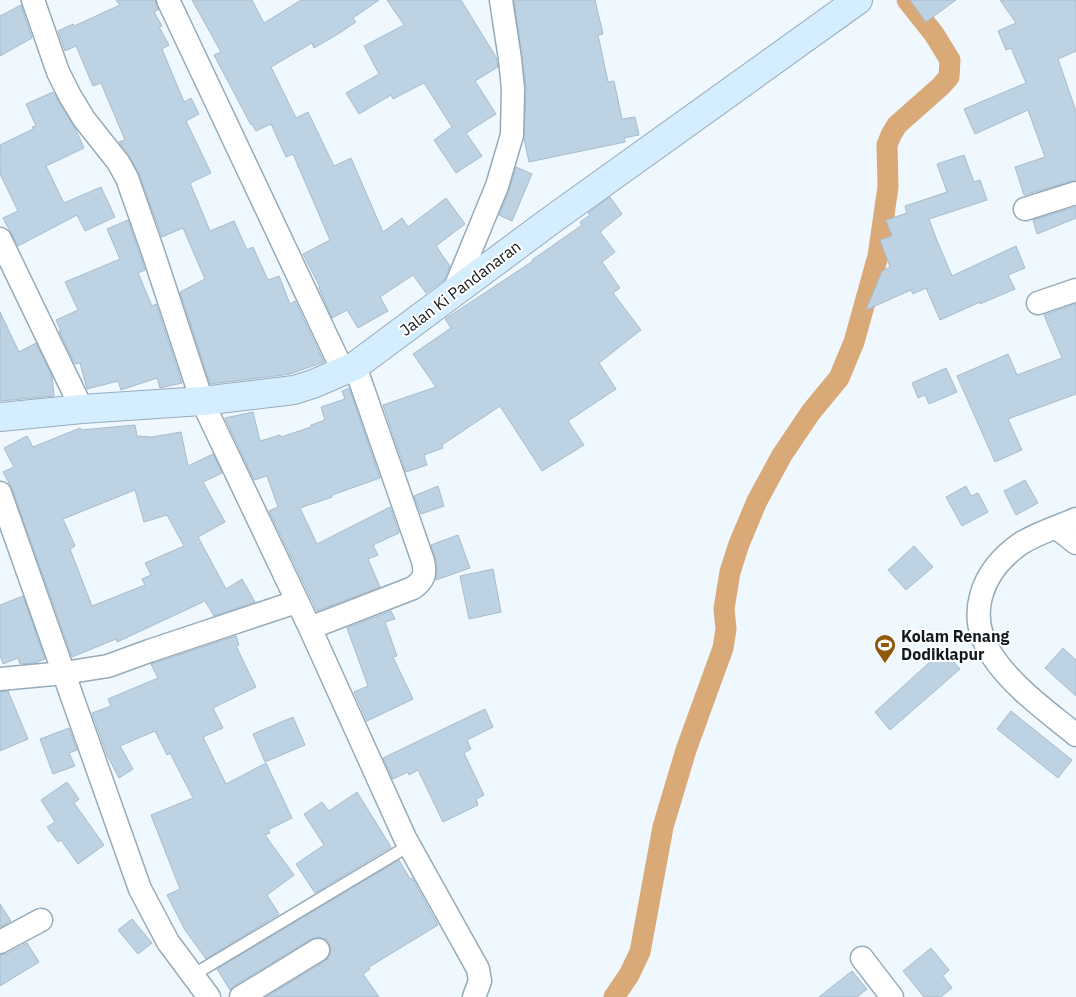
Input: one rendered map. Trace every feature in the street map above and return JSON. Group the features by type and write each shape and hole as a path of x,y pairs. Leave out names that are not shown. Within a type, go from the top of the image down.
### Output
{"main road":[{"name":"Jalan Ki Pandanaran","path":"0,417 82,409 202,401 294,390 349,369 858,0"}],"street":[{"path":"33,0 58,72 70,96 84,119 118,162 127,178 202,401 310,628 410,846 478,969 480,981 474,997"},
{"path":"168,0 349,369 423,561 425,574 423,579 413,588 310,628"},
{"path":"453,293 497,186 512,135 512,79 501,0"},
{"path":"1025,209 1076,192"},
{"path":"0,240 82,409"},
{"path":"1038,303 1076,290"},
{"path":"0,493 140,890 164,936 209,997"},
{"path":"1076,543 1066,523 1020,544 990,574 983,586 978,606 983,636 995,660 1024,692 1076,735"},
{"path":"0,679 64,673 108,666 149,650 296,602"},
{"path":"0,942 41,920"},
{"path":"241,997 318,950"},
{"path":"862,958 892,997"}],"lane":[{"path":"192,975 410,846"}],"building":[{"path":"116,0 155,0 158,10 154,12 162,26 159,27 169,45 162,49 184,102 191,98 199,114 186,121 211,173 190,183 210,231 234,221 247,250 253,247 268,280 279,276 290,304 295,301 324,362 290,374 210,384 180,292 205,279 183,228 162,237 139,174 129,155 119,142 125,140 101,83 93,86 76,46 65,51 58,31 73,24 74,26 120,5"},
{"path":"192,0 252,0 264,23 301,0 379,0 353,18 356,22 338,34 314,48 312,43 271,67 296,118 308,112 334,166 351,158 383,232 402,218 408,227 446,198 465,224 436,246 450,266 444,280 426,293 413,275 380,297 388,311 358,328 347,310 332,318 320,287 303,254 330,240 293,154 286,157 271,124 256,131 251,125 214,55 221,52"},
{"path":"387,0 461,0 496,57 498,67 475,81 496,114 466,133 482,156 456,173 434,140 452,127 424,83 393,99 391,95 359,114 346,93 379,74 364,46 404,25"},
{"path":"514,0 595,0 603,34 598,35 608,82 614,81 622,119 635,117 639,135 624,138 625,142 529,162 524,139 526,88"},
{"path":"910,0 956,0 926,22"},
{"path":"1000,0 1076,0 1076,51 1058,59 1076,111 1076,180 1024,195 1015,167 1045,157 1028,110 975,134 964,109 1026,83 1011,48 1006,50 998,31 1016,23"},
{"path":"21,5 32,38 0,56 0,16"},
{"path":"53,92 76,130 84,148 46,166 64,203 101,187 115,217 85,231 77,215 18,246 3,218 18,211 0,174 0,145 36,126 26,104"},
{"path":"964,155 974,182 980,180 987,200 929,219 936,238 952,276 1016,246 1025,268 1008,275 1015,289 940,320 926,288 913,294 911,290 866,310 882,271 890,267 880,240 892,236 886,220 907,213 905,206 947,192 937,164"},
{"path":"516,167 532,174 512,221 499,215"},
{"path":"610,197 622,214 600,232 615,252 602,262 620,288 613,293 641,330 599,363 616,389 568,421 584,445 542,471 500,406 442,445 443,448 424,455 427,465 406,472 383,405 436,387 413,354 451,328 445,319 533,261 582,225 580,222 590,215 588,213"},
{"path":"1076,207 1076,218 1037,234 1033,220"},
{"path":"128,220 145,270 138,273 152,306 156,304 182,383 160,388 157,378 121,390 118,381 87,389 80,363 75,364 59,331 61,331 56,320 78,310 65,282 120,259 107,229"},
{"path":"1076,304 1076,394 1008,419 1022,450 995,462 957,376 1008,354 1017,375 1062,358 1044,315"},
{"path":"0,312 19,352 36,343 52,376 54,396 0,401"},
{"path":"946,368 957,392 929,404 925,395 918,398 912,383"},
{"path":"349,388 380,478 300,508 317,544 390,507 399,533 373,545 378,555 368,559 380,587 317,611 269,511 278,507 267,476 254,480 225,418 253,412 260,441 280,435 281,437 325,420 321,407 345,399 342,391"},
{"path":"135,425 137,436 152,437 181,432 188,466 213,454 222,473 203,482 225,522 198,537 226,589 242,579 255,602 214,616 205,601 117,642 116,639 72,657 12,489 3,472 14,467 4,448 27,436 33,447 80,428 81,430","holes":["135,490 144,522 167,515 184,546 145,563 151,575 142,579 145,585 92,606 70,549 75,546 63,519"]},
{"path":"1025,480 1038,503 1016,515 1004,491"},
{"path":"438,486 444,506 421,514 414,496"},
{"path":"966,486 971,496 978,493 988,512 962,526 946,497"},
{"path":"458,535 470,568 436,580 437,564 431,545"},
{"path":"914,546 933,567 906,590 888,570"},
{"path":"493,569 501,612 469,619 460,576"},
{"path":"23,596 45,659 35,663 20,664 18,658 3,664 0,655 0,605"},
{"path":"391,611 395,619 385,622 397,656 393,657 413,699 367,721 354,692 368,686 347,628"},
{"path":"236,636 239,645 236,646 256,687 213,708 223,728 203,737 226,784 266,763 292,818 268,830 270,833 265,835 294,875 267,895 279,914 206,959 185,930 167,895 180,889 151,815 193,798 170,753 167,755 155,731 120,746 133,769 119,778 107,755 92,713 111,706 108,699 158,678 151,664"},
{"path":"1063,648 1076,660 1076,696 1045,668"},
{"path":"943,650 960,669 890,730 875,712"},
{"path":"8,691 28,739 0,751 0,692"},
{"path":"485,709 493,727 467,740 471,749 464,753 484,795 476,799 478,805 443,822 418,770 409,775 408,772 393,779 383,758"},
{"path":"1011,711 1072,760 1058,778 997,729"},
{"path":"293,717 305,745 265,762 253,734"},
{"path":"69,728 77,750 69,753 75,766 53,774 40,739"},
{"path":"67,782 79,799 74,803 104,845 78,864 61,840 58,842 47,827 55,822 41,800"},
{"path":"357,792 391,847 315,893 296,864 324,845 304,814 322,802 329,811"},
{"path":"399,860 410,879 412,878 438,925 369,967 370,969 363,974 379,997 266,997 329,957 331,950 329,944 325,939 318,937 311,939 230,990 217,969"},
{"path":"0,904 11,921 0,927"},
{"path":"132,919 152,943 138,954 118,930"},
{"path":"27,943 39,962 0,986 0,955 6,954"},
{"path":"931,948 949,970 943,976 952,988 941,997 924,997 903,971"},
{"path":"852,971 867,989 857,997 819,997"}],"waterway":[{"path":"614,997 629,975 640,952 663,827 686,750 723,648 726,629 724,609 730,572 739,544 757,501 782,455 811,412 839,378 854,342 878,256 888,187 887,145 891,135 897,125 949,77 950,60 934,34 907,0"}],"place":[{"name":"Kolam Renang Dodiklapur","path":"885,664"}]}
